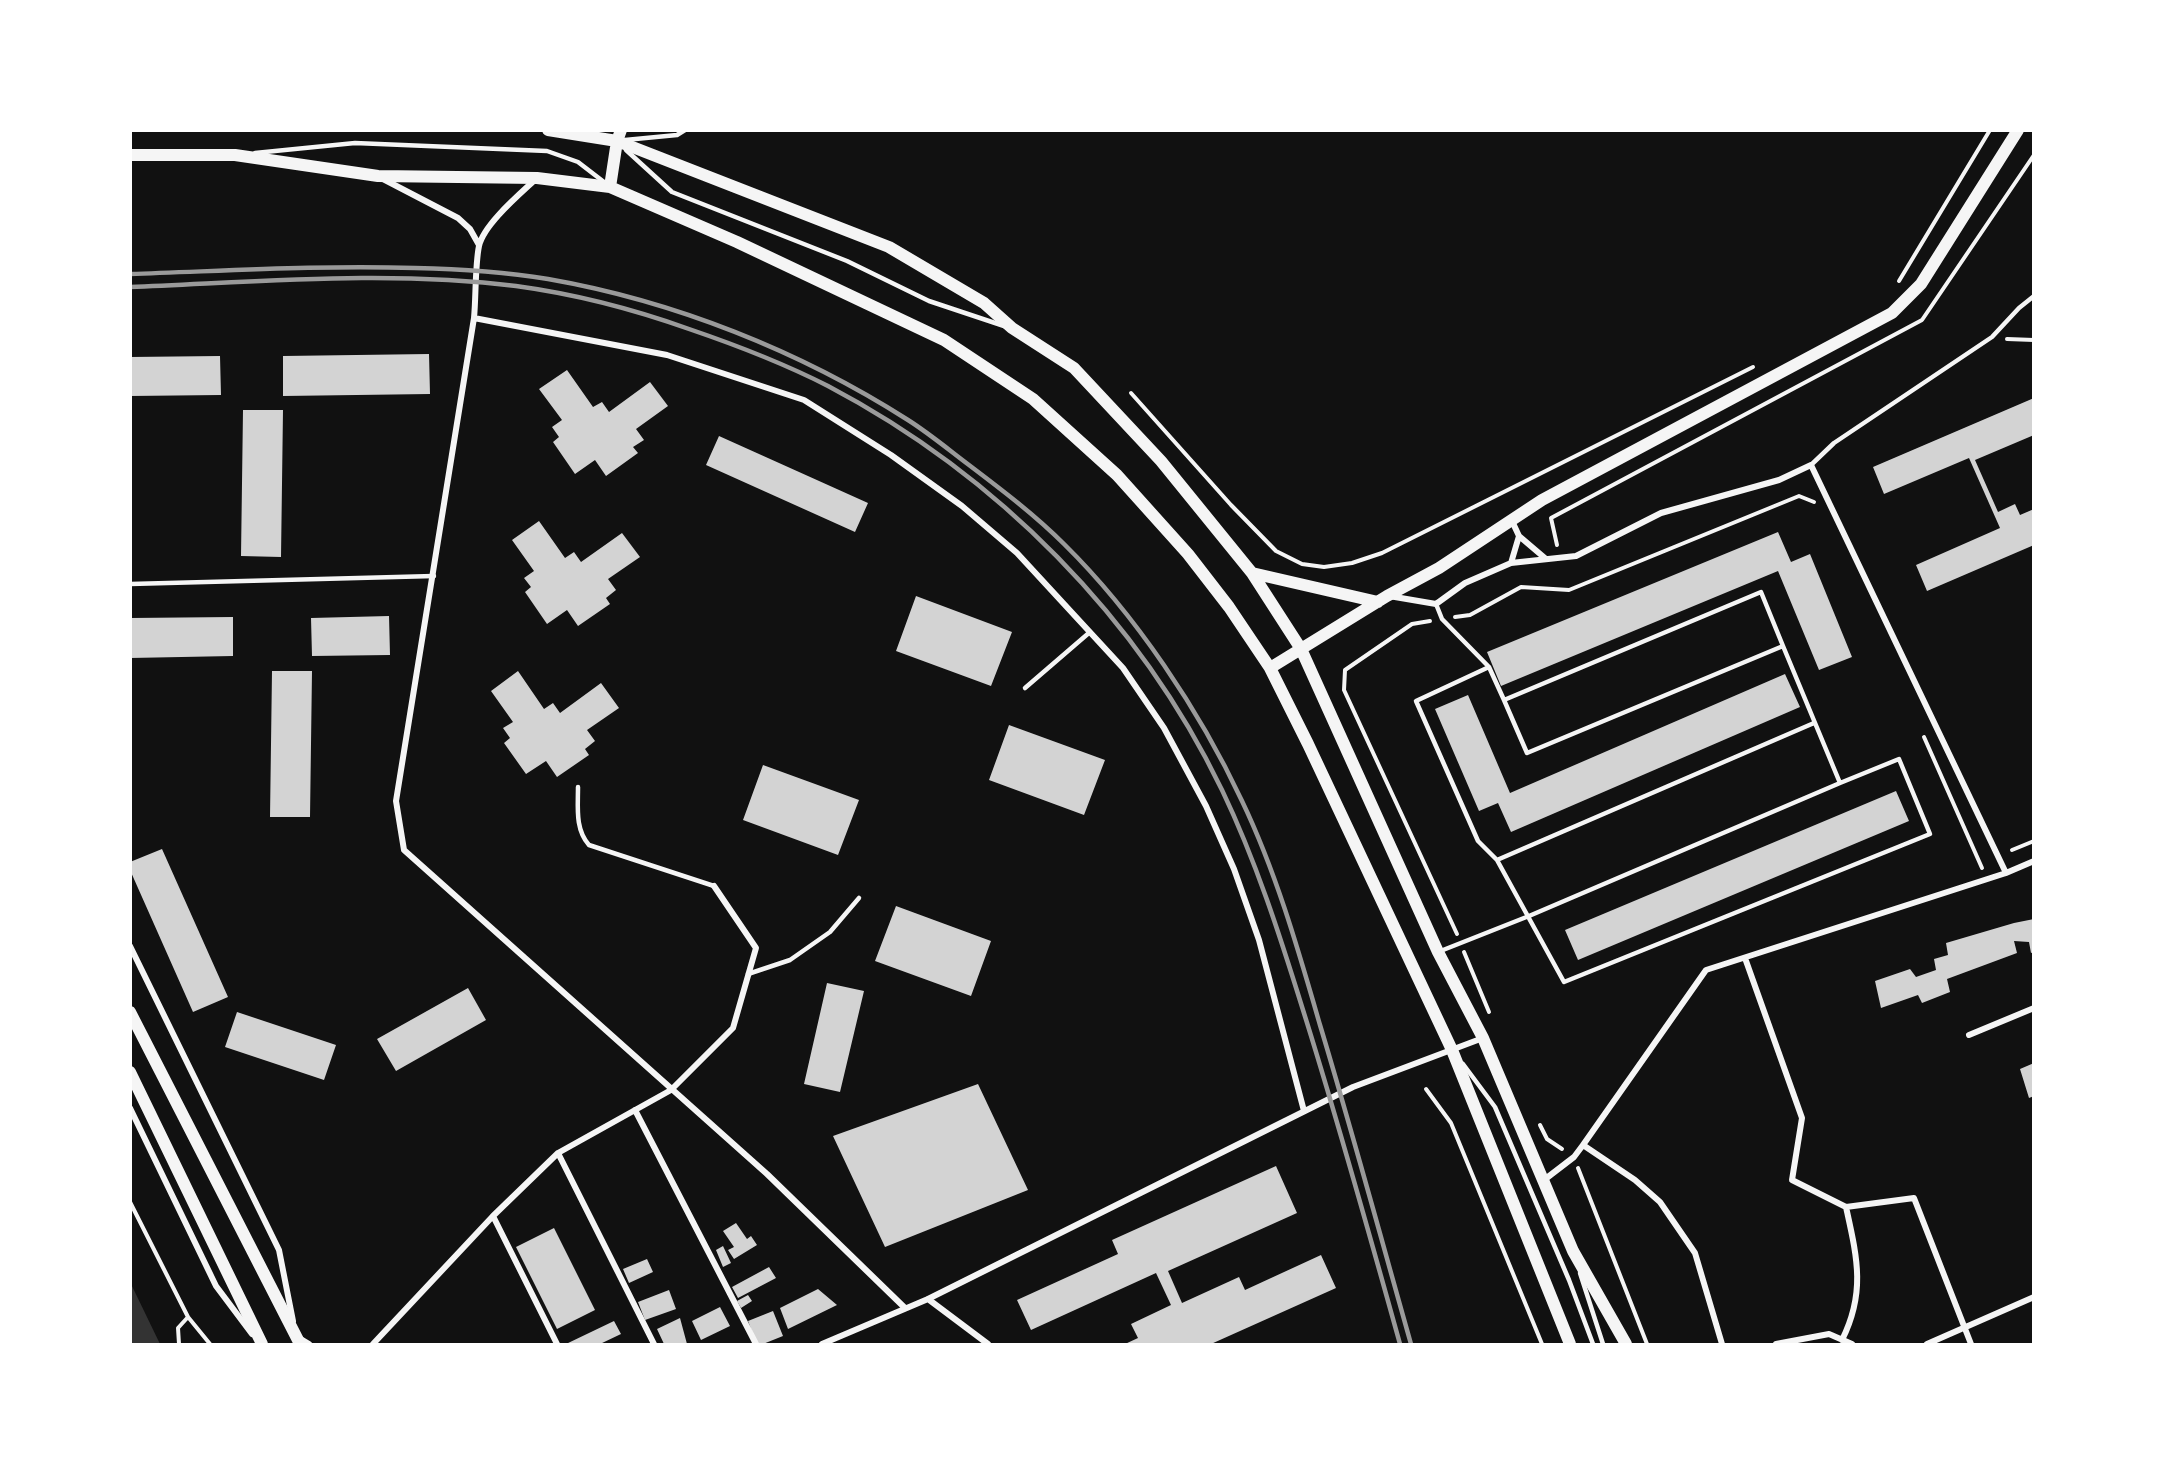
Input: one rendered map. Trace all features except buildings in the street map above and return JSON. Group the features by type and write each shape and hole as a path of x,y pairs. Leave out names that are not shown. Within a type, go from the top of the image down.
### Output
{"main road":[{"path":"548,130 619,136 889,247 984,303 1012,328 1074,368 1161,461 1252,573 1301,649 1438,952 1484,1038 1573,1251 1626,1344"},
{"path":"1270,668 1382,599 1439,568 1542,500 1892,313 1921,284 2018,130"},
{"path":"610,187 619,136"},
{"path":"130,155 235,155 378,176 537,178 610,187 737,242 944,340 1032,399 1117,475 1188,554 1229,607 1270,668 1452,1050 1570,1344"},
{"path":"1252,573 1382,599"},
{"path":"130,1012 298,1340"},
{"path":"130,1072 260,1344"}],"street":[{"path":"378,176 458,218 470,229 479,245"},
{"path":"537,178 506,207 479,245 474,318 396,801 404,850 767,1174 905,1308"},
{"path":"474,318 667,355 804,400 891,455 962,506 1017,553 1123,668 1164,728 1206,806 1234,869 1258,940 1304,1111"},
{"path":"1382,599 1436,604 1465,583 1511,562 1576,556 1661,513 1779,480 1811,465 2006,873"},
{"path":"1511,519 1519,536 1546,560"},
{"path":"1511,562 1519,536"},
{"path":"1544,1180 1574,1157 1707,970 2006,873 2034,861"},
{"path":"373,1344 493,1216 558,1153 671,1090 733,1028 756,948 714,886"},
{"path":"130,946 279,1250 298,1340 309,1344"},
{"path":"1744,958 1802,1118 1792,1180 1846,1207 1914,1198 1971,1344"},
{"path":"1969,1035 2034,1008"},
{"path":"822,1344 928,1299 1353,1087 1484,1038"},
{"path":"130,1108 216,1286 260,1344"},
{"path":"635,1110 756,1344"},
{"path":"1583,1145 1635,1180 1660,1202 1695,1253 1722,1344"},
{"path":"558,1153 654,1344"},
{"path":"1842,1340 1858,1287 1856,1252 1846,1207"},
{"path":"493,1216 557,1344"},
{"path":"1926,1344 2034,1297"},
{"path":"928,1299 988,1344"},
{"path":"1776,1344 1829,1334 1852,1344"}],"lane":[{"path":"619,136 677,135 685,130"},
{"path":"619,136 672,192 847,261 929,301 1012,328"},
{"path":"235,155 355,143 548,151 578,162 610,187"},
{"path":"1811,465 1834,443 1992,338 2019,308 2034,296"},
{"path":"130,584 434,576"},
{"path":"1504,700 1761,592 1840,783"},
{"path":"1436,604 1442,619 1489,667 1527,753 1783,646"},
{"path":"1025,688 1090,632"},
{"path":"1438,952 1529,916 1899,759 1930,834 1564,982 1529,916 1497,860 1478,841 1416,701 1489,667"},
{"path":"1497,860 1814,723"},
{"path":"578,787 581,836 589,845 714,886"},
{"path":"748,974 790,960 830,932 859,898"},
{"path":"1452,1050 1495,1107 1569,1280 1593,1344"},
{"path":"1573,1251 1603,1344"}],"path":[{"path":"1895,288 1990,130"},
{"path":"1992,338 2034,340"},
{"path":"1131,393 1231,505 1276,551 1302,564 1324,567 1352,563 1382,553 1762,362"},
{"path":"1442,619 1412,624 1345,670 1344,690 1461,943 1492,1018"},
{"path":"2012,850 2034,841"},
{"path":"1426,1089 1451,1123 1542,1344"},
{"path":"1538,1121 1547,1140 1574,1157 1647,1344"},
{"path":"130,1202 188,1317 210,1344"},
{"path":"179,1344 178,1328 188,1317"}],"shaded area":[{"path":"131,1284 160,1344 131,1344"}],"railway":[{"path":"130,274 308,268 448,269 548,279 642,301 735,332 780,351 867,395 924,431 1030,513 1090,571 1140,632 1186,699 1242,801 1276,883 1295,939 1411,1344"},
{"path":"130,287 275,280 420,279 516,286 604,303 724,341 828,386 890,422 949,462 1005,508 1057,557 1105,610 1149,667 1188,727 1222,790 1257,871 1285,954 1341,1135 1400,1344"}]}
